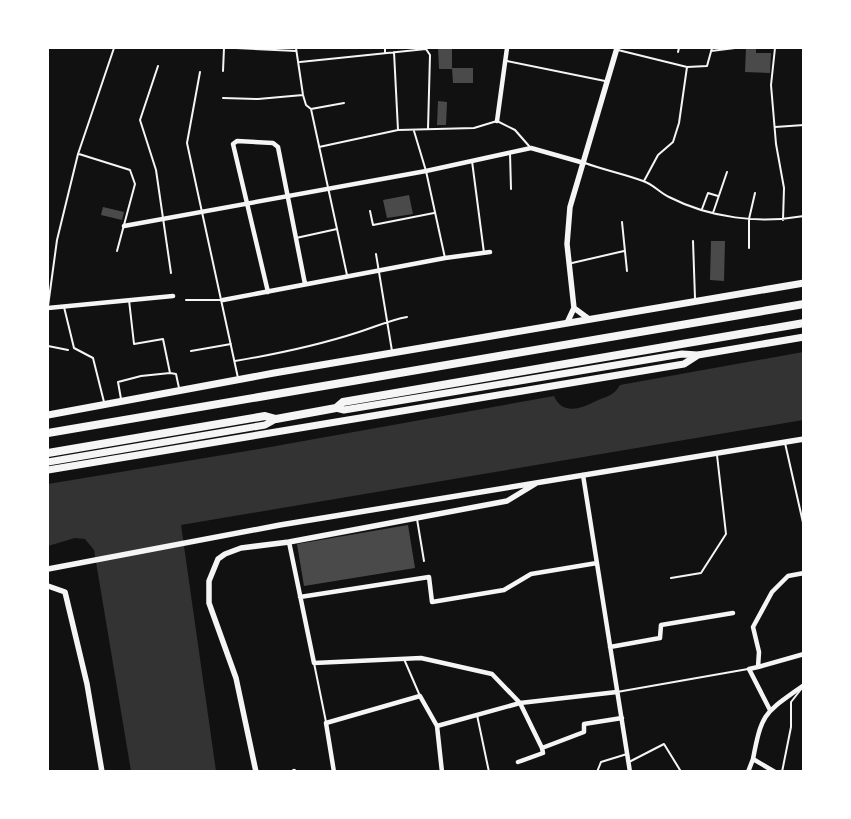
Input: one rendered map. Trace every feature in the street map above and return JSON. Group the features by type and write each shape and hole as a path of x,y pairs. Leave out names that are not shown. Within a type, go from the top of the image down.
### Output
{"highway":[{"path":"48,433 804,304"},
{"path":"48,453 264,416 276,418 336,408 343,402 804,323"}],"main road":[{"path":"48,415 180,390 804,282"},
{"path":"336,408 344,410 682,354 698,355 804,337"},
{"path":"48,470 684,364 698,355"},
{"path":"48,462 265,425 276,418"}],"street":[{"path":"497,121 507,48"},
{"path":"567,323 574,308 567,227 570,208 616,48"},
{"path":"268,292 233,144 237,141 273,143 278,148 305,284"},
{"path":"124,226 164,220 247,202 426,171 531,148 584,163"},
{"path":"223,300 446,258 490,252"},
{"path":"48,308 173,296"},
{"path":"574,308 589,319"},
{"path":"48,569 280,525 804,439"},
{"path":"583,476 630,772"},
{"path":"256,772 236,678 209,603 208,581 218,560 225,554 242,548 289,542 506,502 537,483"},
{"path":"289,542 314,663 421,658 492,674 520,703 542,748 543,753 518,762"},
{"path":"300,597 429,577 432,602 504,590 531,574 597,563"},
{"path":"758,667 759,652 753,627 772,592 788,576 804,573"},
{"path":"48,586 65,592 87,684 102,772"},
{"path":"610,647 660,638 661,625 733,613"},
{"path":"770,710 749,669 804,654"},
{"path":"748,772 753,759 758,729 766,712 804,686"},
{"path":"437,726 520,703 617,692"},
{"path":"334,772 326,723 420,696 437,726 442,772"},
{"path":"542,748 584,732 584,724 622,718"},
{"path":"753,759 775,772"}],"lane":[{"path":"48,308 57,240 78,154 114,48"},
{"path":"223,71 224,48"},
{"path":"236,48 296,49 300,62 303,96 306,105 311,109 327,189 348,277"},
{"path":"385,48 385,53"},
{"path":"616,48 687,67 707,66 712,48"},
{"path":"678,52 679,48"},
{"path":"711,51 735,48"},
{"path":"775,48 771,85 784,188 783,220"},
{"path":"300,62 426,49 430,54 428,130"},
{"path":"394,52 398,130"},
{"path":"504,60 606,82"},
{"path":"158,66 140,120 156,170 171,273"},
{"path":"644,181 658,155 673,142 687,67"},
{"path":"200,72 187,143 223,300 238,380"},
{"path":"223,98 258,99 303,96"},
{"path":"311,109 344,103"},
{"path":"319,147 398,130 474,128 497,121 515,130 531,148"},
{"path":"775,127 804,125"},
{"path":"414,130 426,171 434,213 446,258"},
{"path":"510,153 511,189"},
{"path":"78,154 130,170 135,184 117,252"},
{"path":"472,161 484,253"},
{"path":"584,163 644,181 669,197 713,213 749,219 783,220 804,216"},
{"path":"713,213 727,172"},
{"path":"749,248 749,219 755,192"},
{"path":"702,209 708,193 719,196"},
{"path":"370,211 373,226 434,213"},
{"path":"622,222 627,271"},
{"path":"296,238 337,229"},
{"path":"693,241 696,301"},
{"path":"569,264 624,251"},
{"path":"376,254 392,353"},
{"path":"129,300 134,344 163,339 170,373"},
{"path":"186,300 223,300"},
{"path":"64,307 74,348 93,358 105,404"},
{"path":"234,361 271,355 361,332 388,320 407,317"},
{"path":"191,352 231,344"},
{"path":"48,346 68,350"},
{"path":"121,401 118,382 141,376 176,374 180,390"},
{"path":"785,442 804,526"},
{"path":"671,578 701,574 726,534 717,453"},
{"path":"418,519 424,561"},
{"path":"404,659 420,696"},
{"path":"314,663 326,723"},
{"path":"617,692 749,669"},
{"path":"782,772 791,728 791,702 804,686"},
{"path":"477,715 490,772"},
{"path":"629,762 664,744 680,770"},
{"path":"597,772 601,762 627,754"}],"shaded area":[{"path":"803,352 803,420 181,525 216,771 131,771 94,550 85,539 75,538 48,546 48,484 259,449 554,396 562,406 572,409 589,405 609,396 620,385"}],"building":[{"path":"438,48 452,48 452,69 439,69"},
{"path":"746,48 756,48 756,53 771,53 770,73 745,72"},
{"path":"452,68 473,68 473,83 453,83"},
{"path":"438,101 447,102 446,125 437,125"},
{"path":"409,195 413,214 387,218 383,200"},
{"path":"103,207 124,212 122,220 101,215"},
{"path":"711,241 725,241 724,281 710,280"},
{"path":"408,525 415,568 304,586 297,544"}]}
